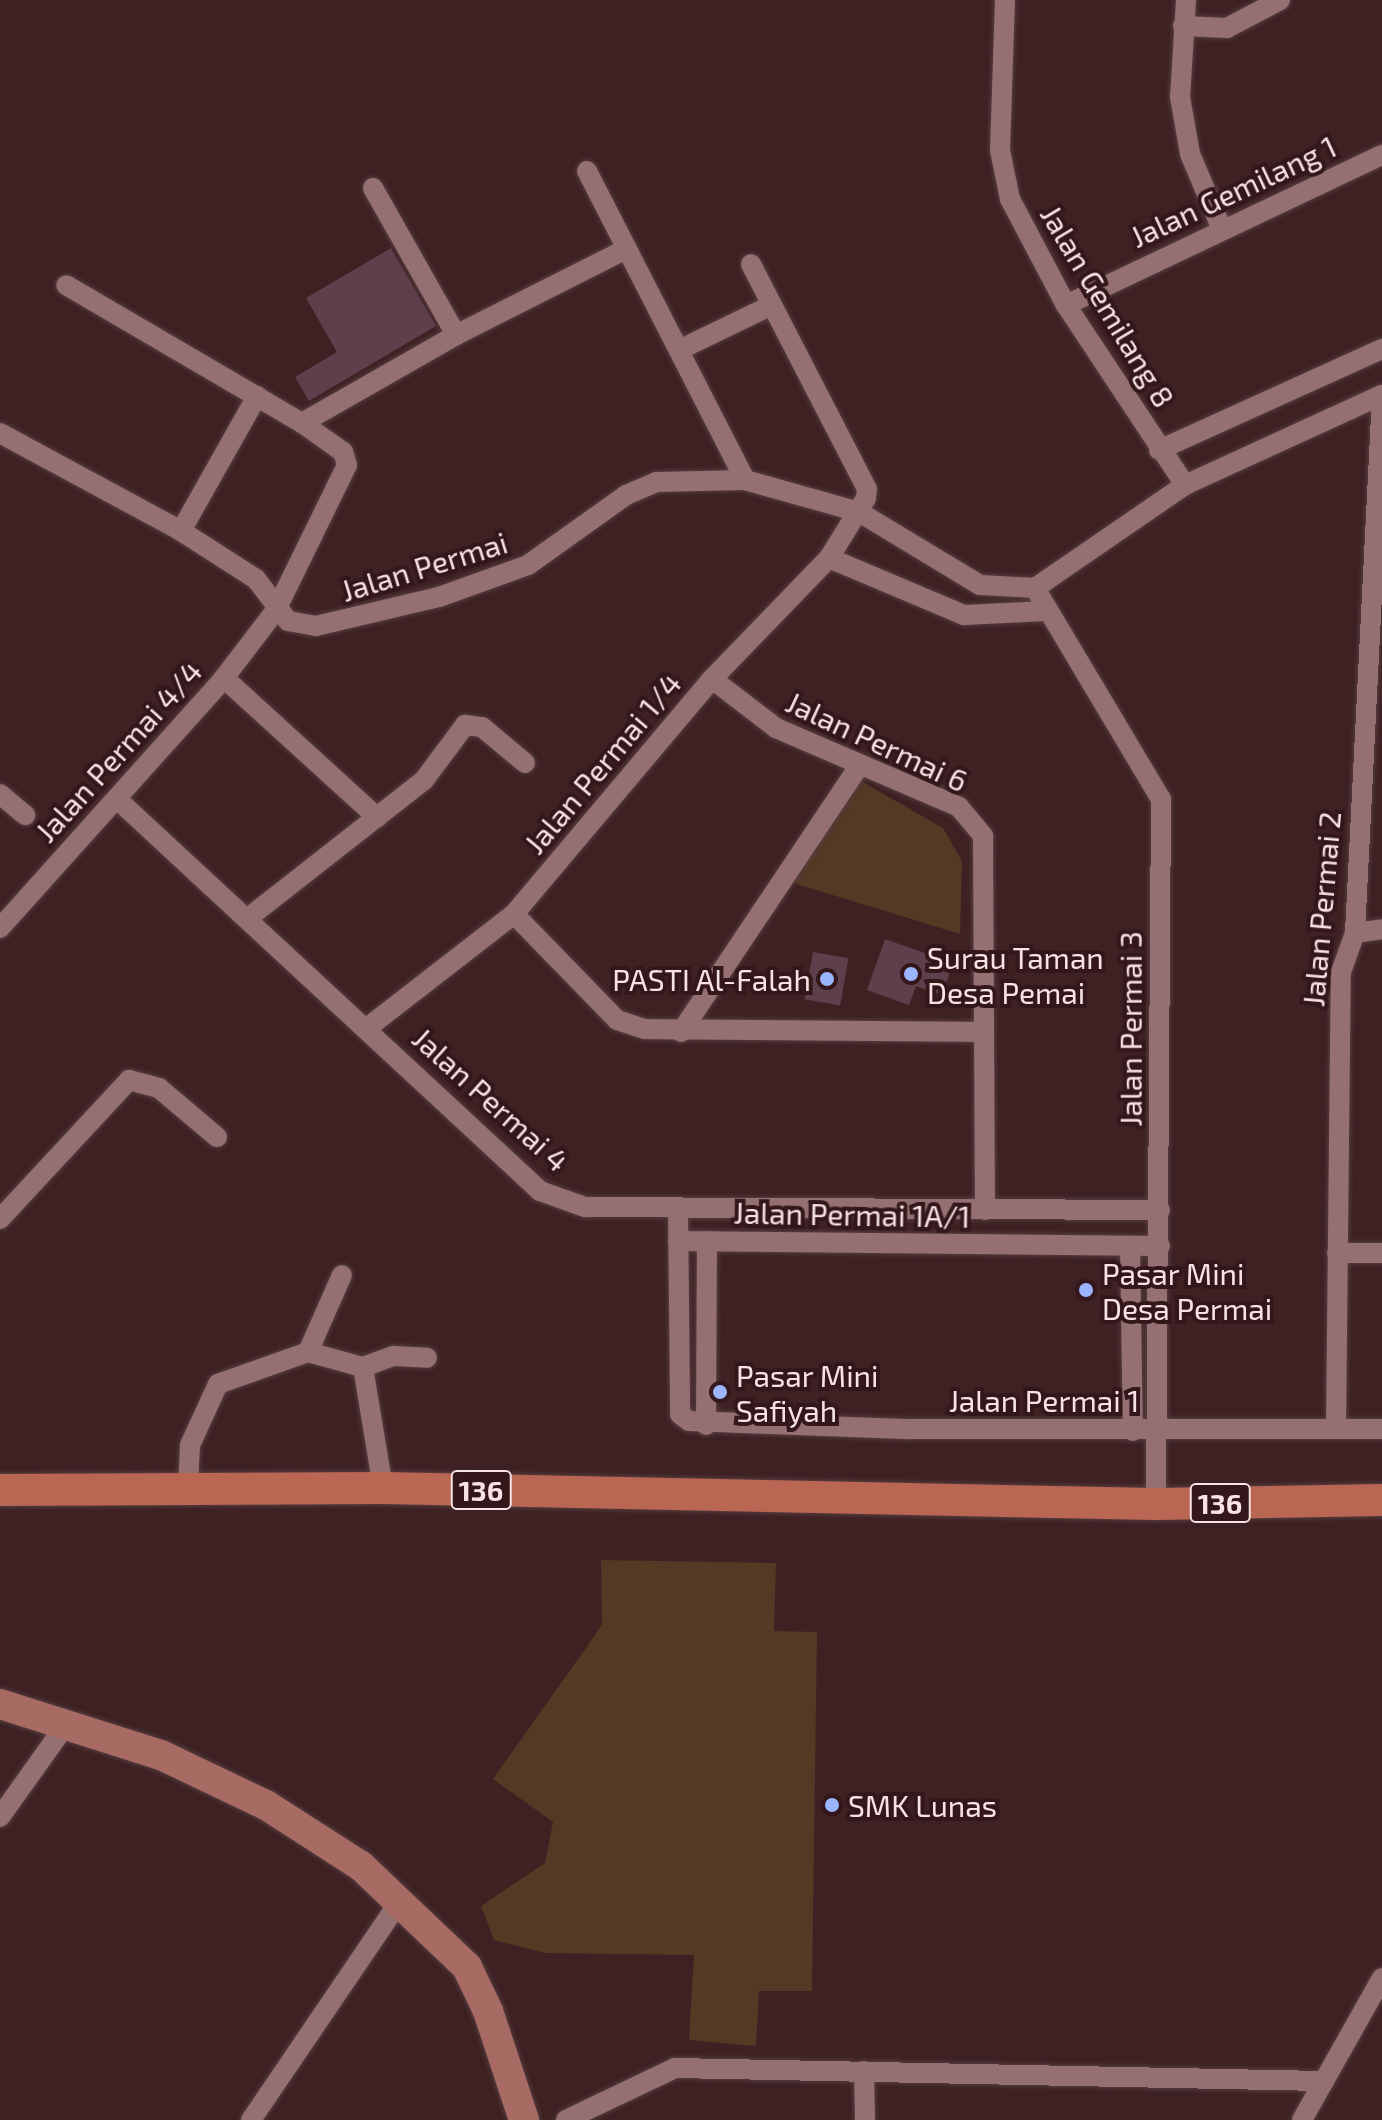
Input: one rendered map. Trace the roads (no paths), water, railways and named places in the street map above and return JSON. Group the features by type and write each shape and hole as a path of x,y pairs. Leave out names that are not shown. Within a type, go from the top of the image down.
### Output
{"main road":[{"name":"136","path":"0,1490 188,1486 383,1488 1156,1504 1382,1500"},
{"path":"0,1704 161,1755 266,1805 401,1899 467,1967 488,2011 524,2120"}],"street":[{"name":"Jalan Gemilang 8","path":"1005,0 1000,150 1010,199 1066,305 1185,485"},
{"path":"1186,0 1180,97 1190,154 1221,227"},
{"path":"1183,26 1227,28 1280,0"},
{"name":"Jalan Gemilang 1","path":"1066,305 1221,227 1382,155"},
{"path":"587,171 681,349 745,480"},
{"path":"373,188 456,335"},
{"path":"302,423 456,335 626,249"},
{"path":"751,264 867,489 859,512"},
{"name":"Jalan Permai 4/4","path":"0,928 224,678 276,610 347,465 343,452 302,423 66,285"},
{"path":"681,349 772,305"},
{"path":"1159,450 1382,349"},
{"path":"181,531 257,396"},
{"path":"1035,588 1185,485 1382,396"},
{"name":"Jalan Permai 2","path":"1336,1428 1341,972 1355,933 1382,396"},
{"path":"0,433 181,531 256,579 276,610"},
{"name":"Jalan Permai","path":"276,610 288,621 316,626 346,623 528,565 626,495 656,482 745,480 859,512 980,585 1035,588"},
{"name":"Jalan Permai 1/4","path":"367,1028 514,914 712,679 829,558 859,512"},
{"path":"829,558 964,615 1046,611"},
{"name":"Jalan Permai 3","path":"1035,588 1161,799 1159,1431 1156,1504"},
{"path":"224,678 377,817 248,918"},
{"name":"Jalan Permai 6","path":"712,679 776,728 959,807 983,836 985,1210"},
{"name":"Jalan Permai 1/4","path":"377,817 424,780 465,725 473,722 525,763"},
{"path":"681,1032 860,765"},
{"path":"0,794 25,815"},
{"name":"Jalan Permai 4","path":"117,799 540,1191 585,1207 1160,1210"},
{"path":"514,914 617,1020 681,1032 982,1032"},
{"path":"1355,933 1382,929"},
{"path":"0,1219 129,1080 159,1088 217,1137"},
{"path":"678,1208 680,1414 706,1425"},
{"path":"678,1241 707,1241"},
{"name":"Jalan Permai 1A/1","path":"706,1425 707,1241 1160,1246"},
{"path":"1130,1247 1133,1431"},
{"path":"1337,1253 1382,1253"},
{"path":"308,1352 342,1275"},
{"path":"188,1486 190,1445 218,1384 308,1352 363,1367 394,1356 427,1358"},
{"path":"363,1367 383,1488"},
{"name":"Jalan Permai 1","path":"706,1425 1133,1431 1382,1429"},
{"path":"0,1817 67,1723"},
{"path":"251,2120 401,1899"},
{"path":"1302,2120 1382,1978"},
{"path":"566,2120 590,2115 675,2068 1324,2081"},
{"path":"864,2071 865,2120"}],"place":[{"name":"Surau Taman Desa Pemai","path":"911,974"},
{"name":"PASTI Al-Falah","path":"827,979"},
{"name":"Pasar Mini Desa Permai","path":"1086,1290"},
{"name":"Pasar Mini Safiyah","path":"720,1392"},
{"name":"SMK Lunas","path":"832,1805"}]}
